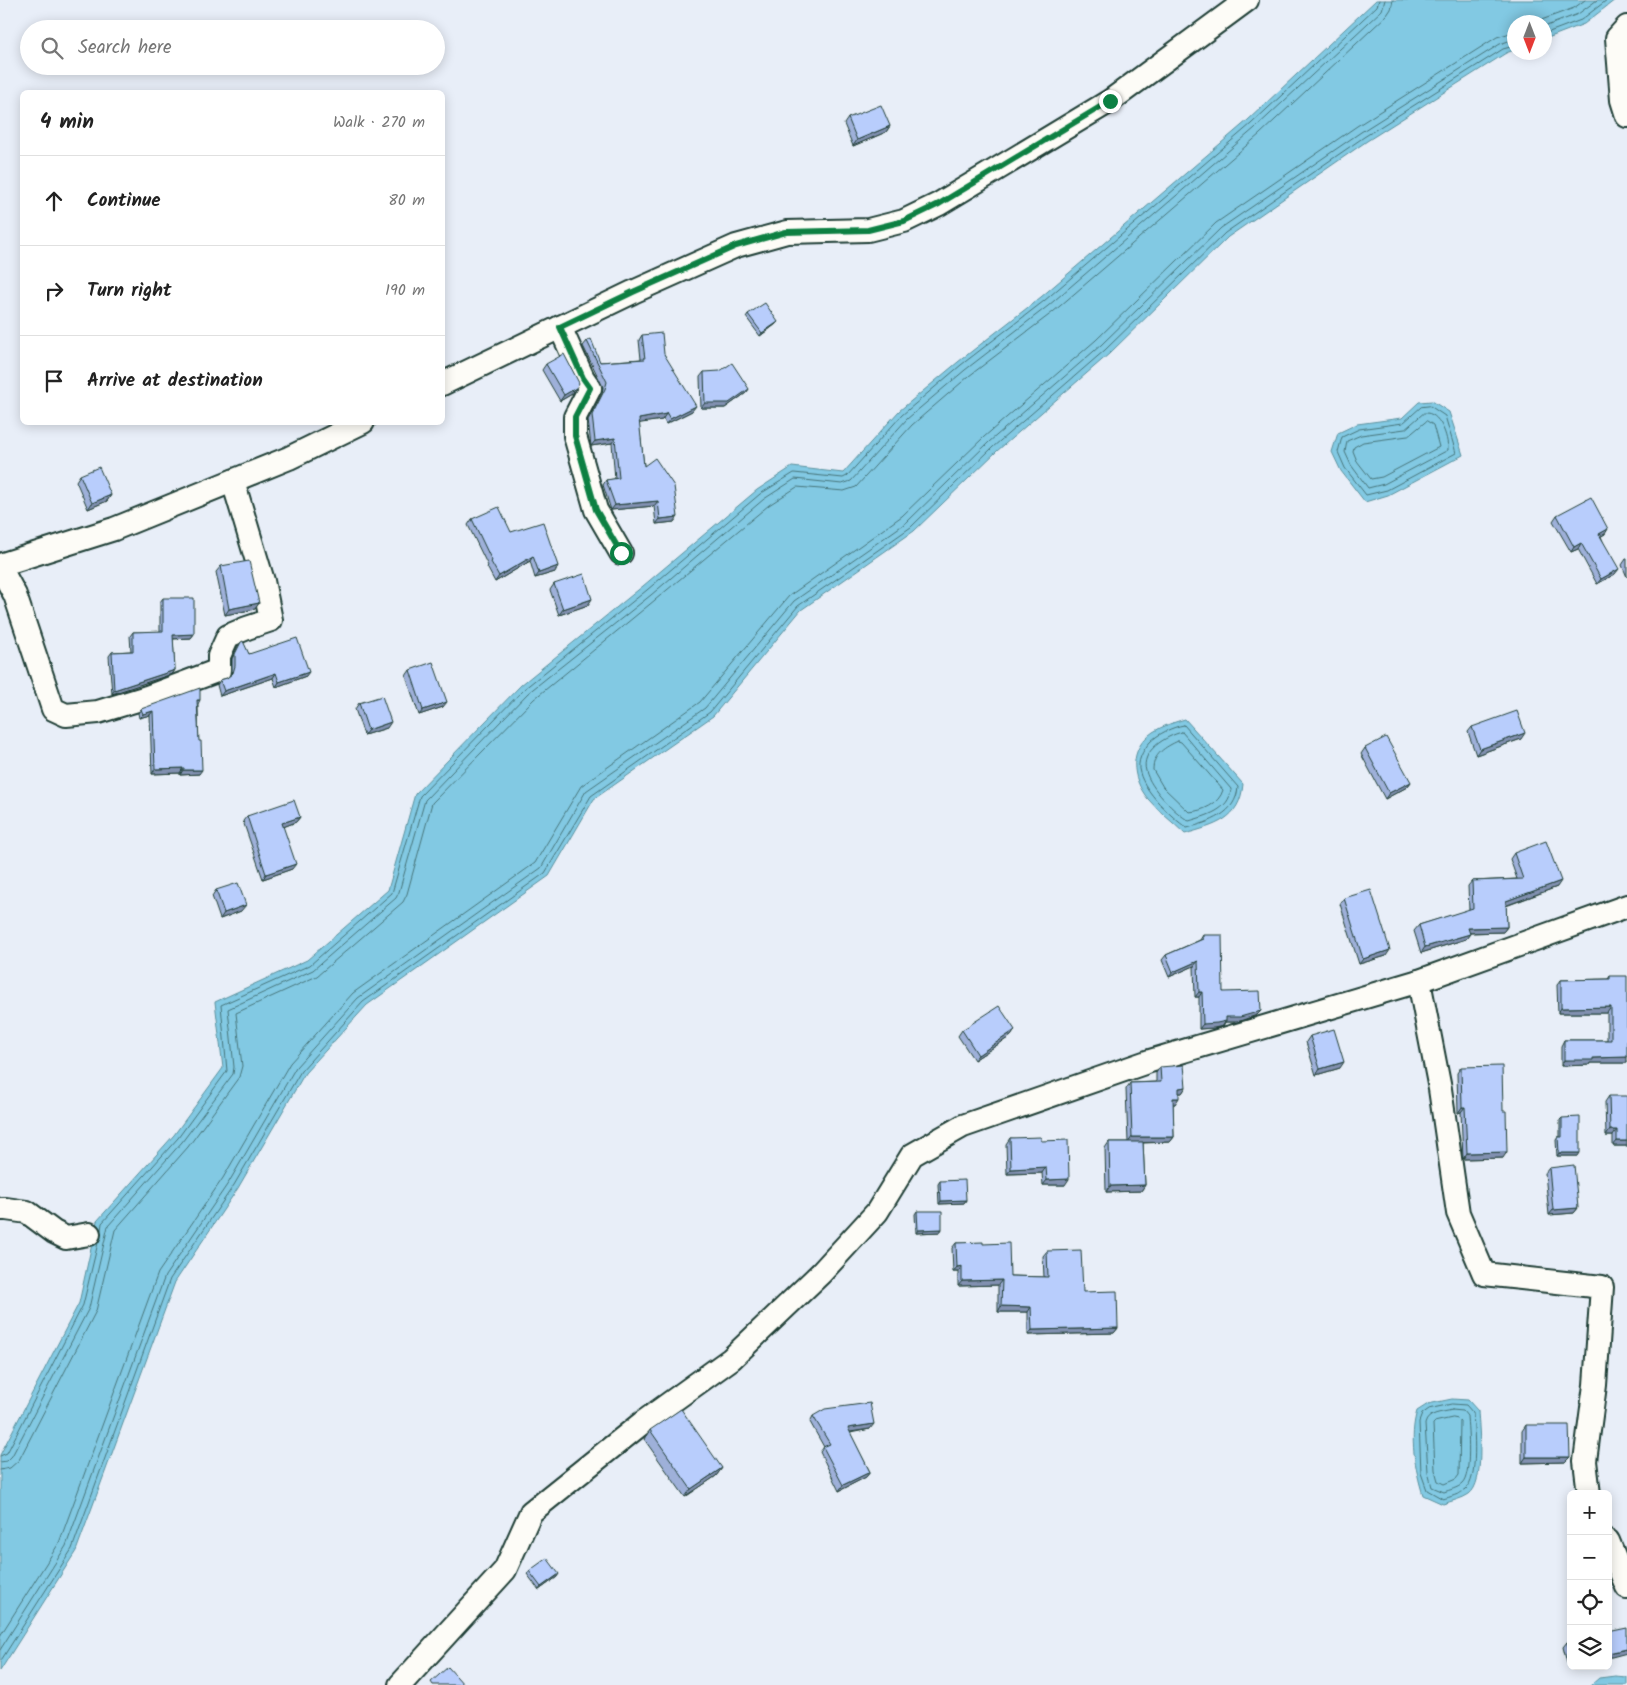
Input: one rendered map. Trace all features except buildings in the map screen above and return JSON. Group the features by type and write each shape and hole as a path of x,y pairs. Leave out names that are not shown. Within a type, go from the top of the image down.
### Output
{"street":[{"path":"445,383 633,292 736,246 786,232 868,230 904,221 930,209 1110,101 1247,0"},
{"path":"1627,27 1617,38 1622,100 1627,116"},
{"path":"560,327 583,378 590,388 575,417 577,444 596,510 621,553"},
{"path":"233,481 263,581 271,620 228,636 219,656 219,670 147,697 98,712 66,715 53,709 15,594 0,566 114,529 289,458 357,425"},
{"path":"400,1685 505,1570 531,1512 642,1423 731,1359 821,1273 877,1212 912,1155 963,1126 1131,1068 1419,981 1627,906"},
{"path":"1419,981 1440,1089 1458,1213 1484,1274 1602,1287 1595,1385 1585,1461 1589,1490"},
{"path":"0,1210 27,1212 54,1232 66,1238 90,1234"},
{"path":"1612,1551 1627,1587"}],"water":[{"path":"1376,0 1615,0 1584,24 1552,36 1552,15 1507,15 1507,53 1367,141 1228,237 1109,354 997,451 914,531 801,610 713,716 594,799 549,876 367,1005 305,1073 238,1188 175,1282 76,1551 0,1671 0,1455 79,1303 97,1221 174,1135 223,1068 215,1002 307,960 388,890 415,794 521,685 757,490 792,467 843,473 899,411 1041,297 1248,120"},
{"path":"1432,401 1449,412 1463,455 1388,495 1365,502 1341,471 1332,452 1338,433 1357,424 1402,418 1419,402"},
{"path":"1185,719 1243,784 1237,806 1231,813 1216,824 1185,834 1142,791 1138,782 1135,764 1139,747 1145,739 1160,728"},
{"path":"1452,1399 1468,1400 1478,1411 1479,1468 1474,1488 1469,1494 1443,1504 1423,1495 1415,1464 1413,1431 1417,1411 1428,1404"},
{"path":"1627,1677 1627,1685 1591,1685 1599,1678"}],"route":[{"path":"621,553 596,510 575,436 575,417 590,388 583,378 560,327 736,246 786,232 868,230 904,221 939,204 1110,101"}]}
